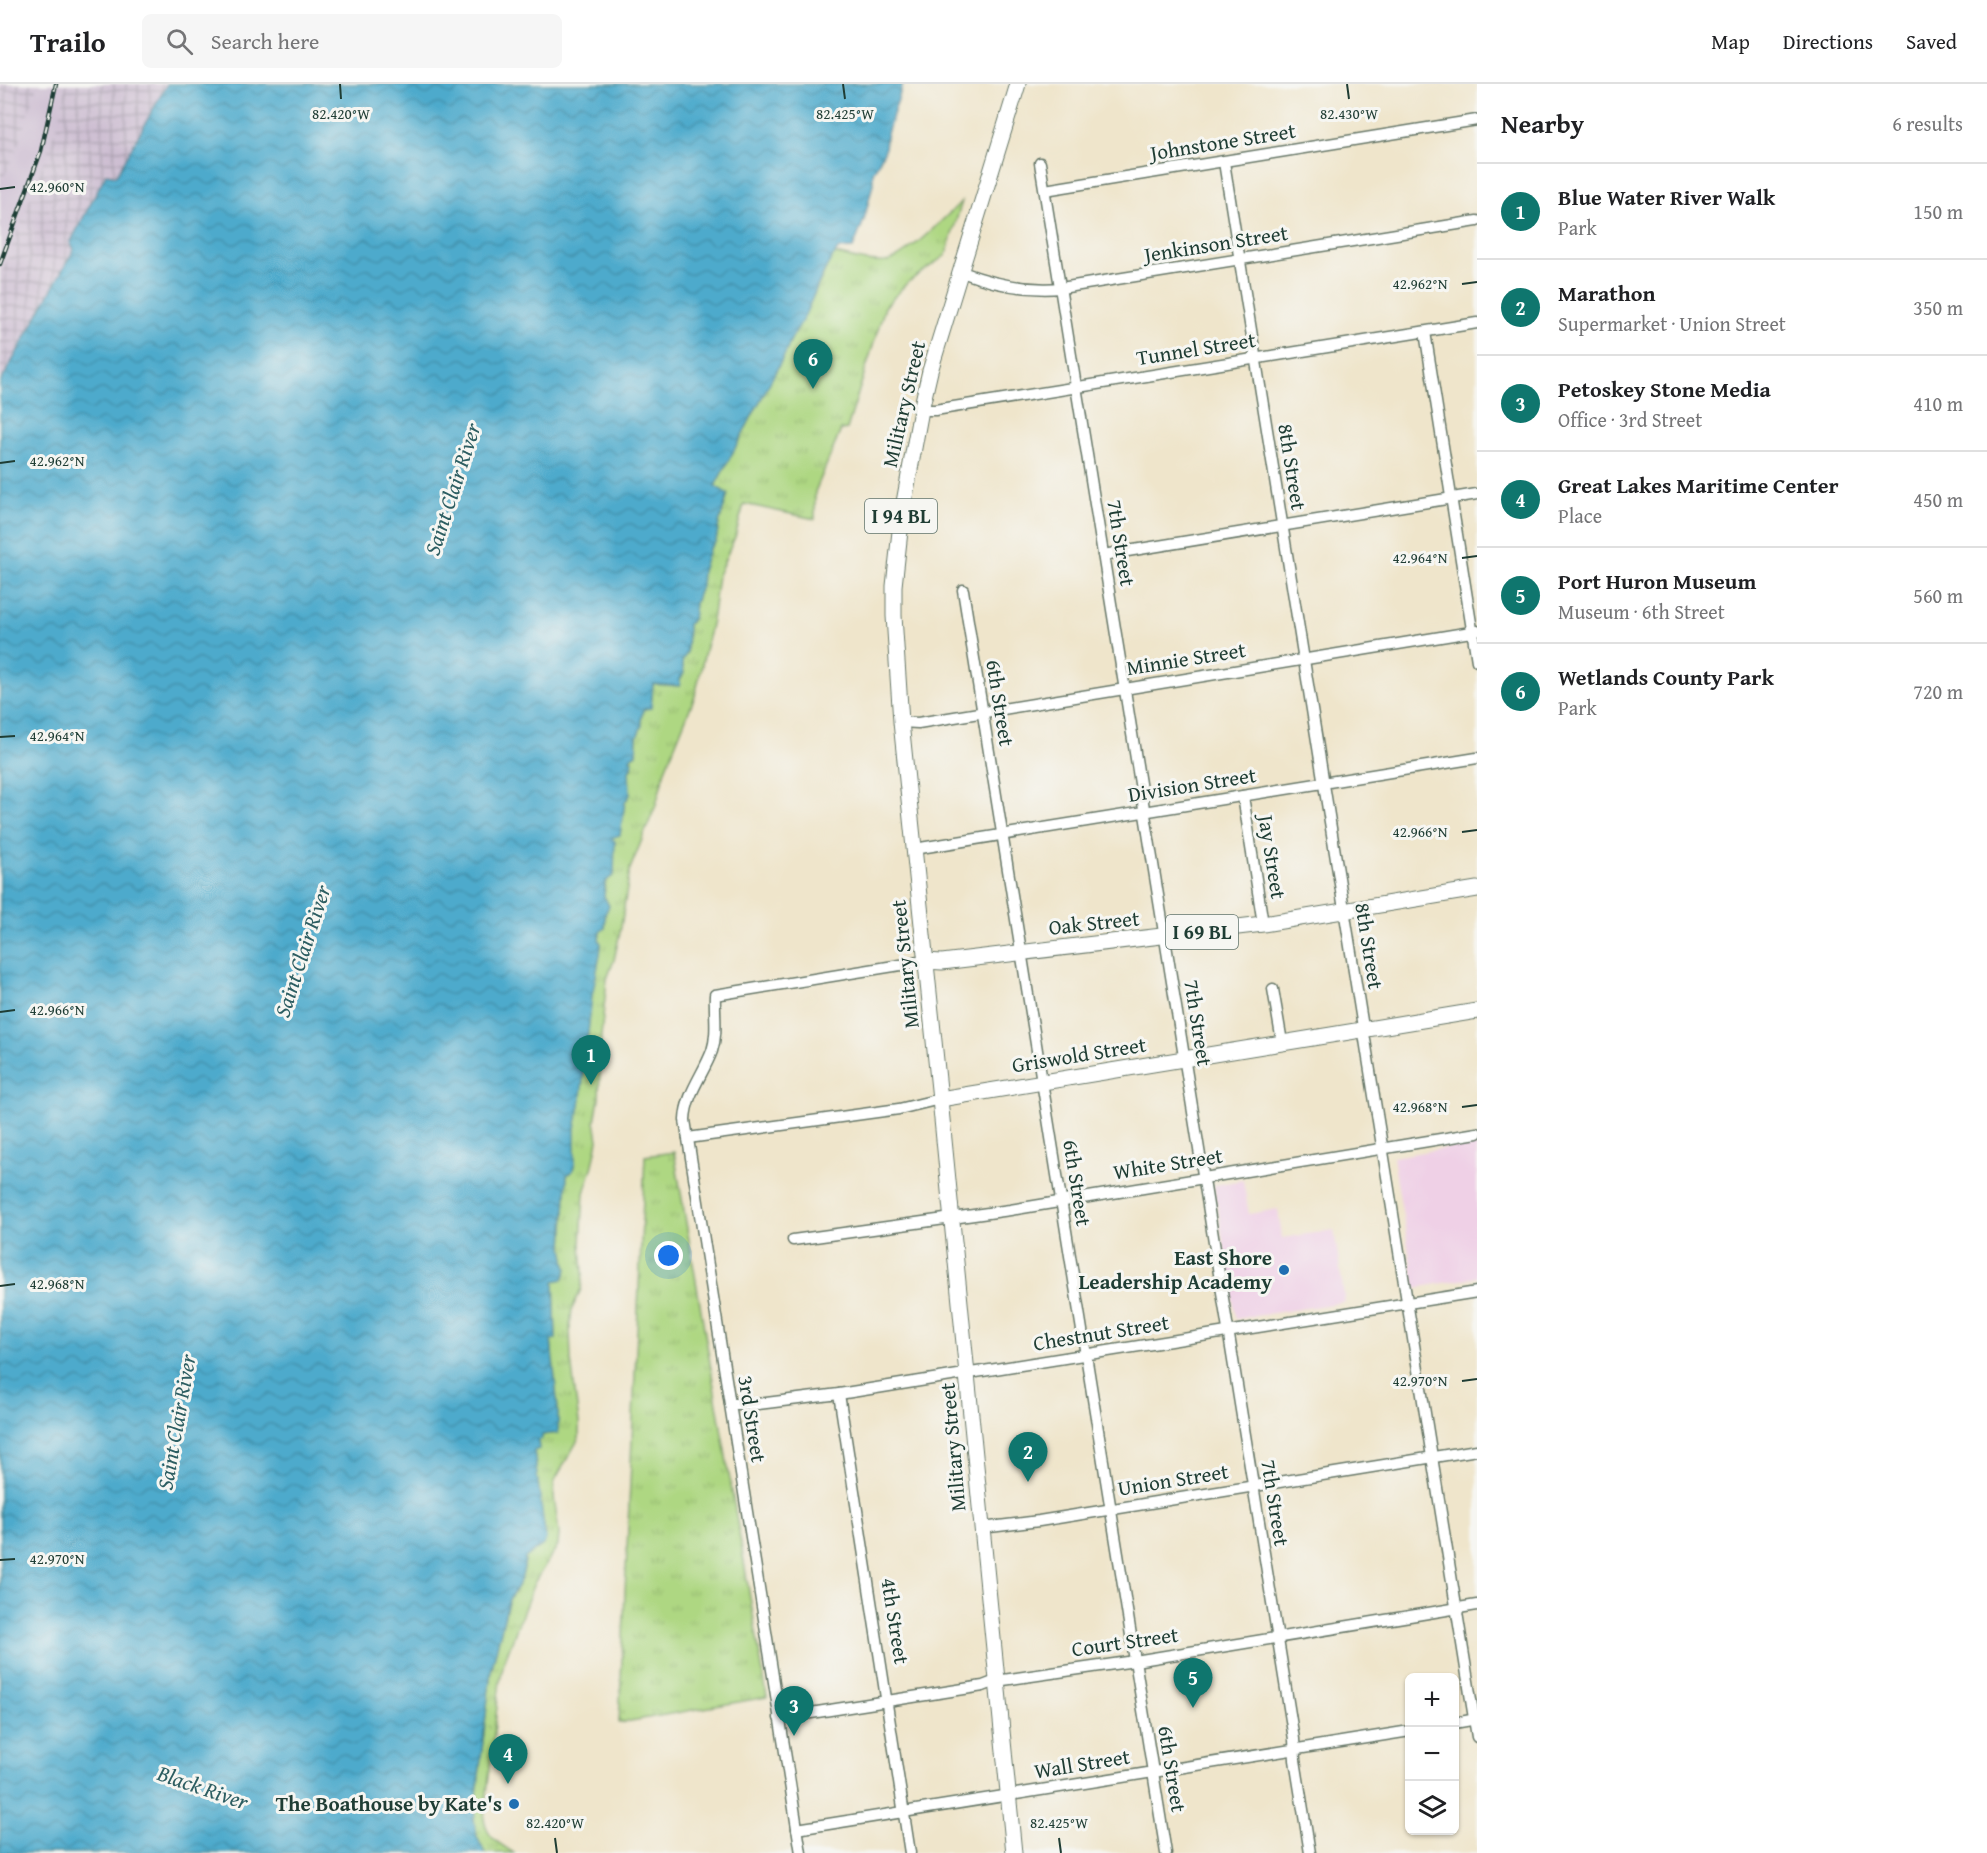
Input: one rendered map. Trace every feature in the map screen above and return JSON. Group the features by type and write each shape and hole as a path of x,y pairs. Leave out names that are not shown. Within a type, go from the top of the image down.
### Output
{"main road":[{"name":"Military Street","path":"1014,1853 901,722 894,586 902,513 930,371 1018,84"},
{"name":"Oak Street","path":"925,961 942,962 1263,924 1477,889"},
{"name":"Griswold Street","path":"940,1099 1477,1011"}],"street":[{"name":"Johnstone Street","path":"1045,190 1477,120"},
{"name":"8th Street","path":"1224,162 1431,1458 1476,1719 1477,1737"},
{"name":"7th Street","path":"1040,163 1310,1853"},
{"name":"Jenkinson Street","path":"962,272 1029,289 1061,288 1240,261 1477,221"},
{"name":"Tunnel Street","path":"921,410 935,410 1076,388 1477,323"},
{"path":"1425,332 1450,498 1475,632 1477,661"},
{"path":"1103,555 1477,494"},
{"name":"6th Street","path":"963,590 1166,1853"},
{"name":"Minnie Street","path":"901,722 918,723 1475,632"},
{"name":"Division Street","path":"914,849 1477,758"},
{"name":"Jay Street","path":"1243,796 1263,924"},
{"name":"Oak Street","path":"715,995 925,961"},
{"path":"1274,990 1282,1042"},
{"name":"3rd Street","path":"715,995 715,1037 712,1051 686,1107 685,1120 801,1853"},
{"name":"Griswold Street","path":"688,1138 899,1109 940,1099"},
{"name":"White Street","path":"793,1240 1060,1202 1477,1133"},
{"name":"Chestnut Street","path":"730,1404 758,1404 839,1395 1477,1292"},
{"name":"4th Street","path":"839,1395 910,1853"},
{"name":"Union Street","path":"982,1528 1039,1521 1477,1450"},
{"name":"Court Street","path":"779,1718 983,1686 996,1681 1135,1661 1477,1605"},
{"path":"1459,1722 1476,1719"},
{"name":"Wall Street","path":"797,1829 1405,1732"}],"shaded area":[{"path":"0,84 167,84 116,176 106,174 74,248 0,383"},
{"path":"38,84 66,84 60,118 0,278 0,226 5,213 0,210 0,186 16,150"},
{"path":"1477,1143 1477,1277 1415,1288 1393,1157"},
{"name":"East Shore Leadership Academy","path":"1243,1180 1249,1214 1278,1209 1282,1238 1334,1230 1345,1302 1236,1319 1214,1185"}],"green space":[{"path":"962,201 946,255 907,283 885,307 847,429 841,430 815,492 815,519 744,504 735,537 718,575 713,615 695,696 665,770 656,805 630,869 621,927 614,960 607,979 601,1036 599,1099 595,1121 598,1140 584,1193 581,1244 583,1274 581,1289 572,1309 570,1327 579,1438 554,1482 558,1545 534,1583 504,1662 500,1681 484,1819 491,1836 514,1853 485,1853 477,1837 474,1820 491,1671 508,1602 521,1578 525,1558 544,1544 534,1450 542,1435 558,1433 551,1339 556,1339 554,1281 567,1269 563,1248 567,1175 572,1172 573,1166 575,1126 592,994 601,944 600,931 605,928 605,914 609,906 604,896 611,838 620,834 625,802 630,795 629,771 633,766 631,757 636,754 637,737 642,725 641,718 644,709 651,707 653,684 680,686 680,679 684,673 682,662 687,652 688,624 693,619 702,571 709,549 716,541 728,494 715,486 787,350 790,338 802,320 830,260 835,254 873,262 893,259 925,236"},
{"path":"674,1152 767,1697 619,1723 645,1156"}],"water":[{"path":"167,84 903,84 886,137 885,150 873,173 873,184 864,220 853,248 839,249 828,264 804,317 715,486 728,494 716,541 709,549 702,571 693,619 688,624 687,652 682,662 684,673 680,679 680,686 653,684 651,708 644,709 641,718 642,725 637,737 636,754 630,760 633,762 629,771 630,795 625,802 620,835 611,838 615,841 614,875 605,882 604,896 609,906 605,914 605,928 600,932 600,955 592,996 580,1106 575,1128 575,1163 572,1172 567,1175 563,1248 567,1269 563,1279 554,1281 556,1339 551,1340 558,1433 542,1435 542,1439 538,1440 539,1449 534,1451 546,1538 544,1544 525,1558 521,1578 508,1602 491,1671 474,1820 477,1837 485,1853 0,1853 0,383 74,249 70,243 106,174 116,176"}],"railway":[{"path":"0,264 41,151 56,84"}],"place":[{"name":"Wetlands County Park","path":"813,389"},
{"name":"Blue Water River Walk","path":"591,1085"},
{"name":"East Shore Leadership Academy","path":"1284,1270"},
{"name":"Marathon","path":"1028,1482"},
{"name":"Port Huron Museum","path":"1193,1708"},
{"name":"Petoskey Stone Media","path":"794,1736"},
{"name":"Great Lakes Maritime Center","path":"508,1784"},
{"name":"The Boathouse by Kate's","path":"514,1804"}],"water label":[{"name":"Saint Clair River","path":"452,489"},
{"name":"Saint Clair River","path":"302,951"},
{"name":"Saint Clair River","path":"176,1422"},
{"name":"Black River","path":"203,1787"}]}
